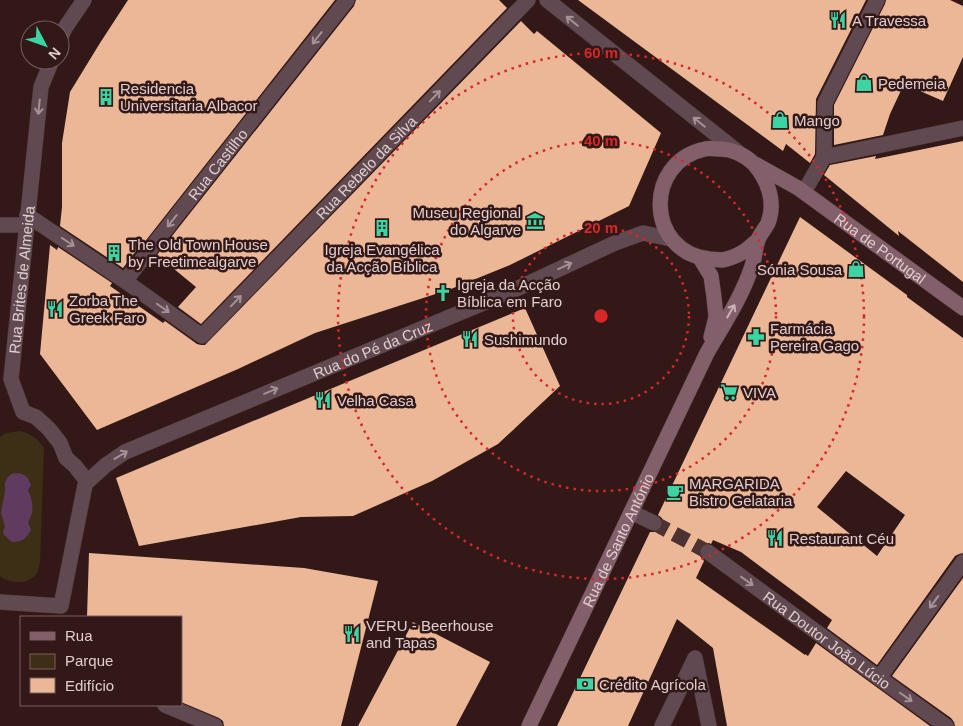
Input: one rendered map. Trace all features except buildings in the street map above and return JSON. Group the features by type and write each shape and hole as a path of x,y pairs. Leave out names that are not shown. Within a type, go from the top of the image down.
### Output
{"street":[{"path":"70,20 84,0"},
{"name":"Rua Castilho","path":"125,281 347,0"},
{"name":"Rua Rebelo da Silva","path":"125,281 202,336 528,0"},
{"path":"547,0 751,161 762,173 769,190 771,209 768,224 758,240 742,253 722,260 700,258 684,250 671,239 662,222 659,201 665,179 676,164 688,155 705,149 724,149 738,152"},
{"path":"803,186 824,157 825,103 877,0"},
{"name":"Rua Brites de Almeida","path":"48,70 41,87 11,379 23,412 36,416 49,429 60,443 66,458 86,480"},
{"path":"824,157 963,128"},
{"name":"Rua de Portugal","path":"751,161 803,186 963,308"},
{"path":"0,225 27,220 125,281"},
{"name":"Rua do Pé da Cruz","path":"86,480 86,483 106,465 125,452 501,296 615,243 643,233 671,239"},
{"path":"707,353 737,302 753,265 758,240"},
{"path":"700,258 711,276 716,317 707,353"},
{"name":"Rua de Santo António","path":"529,726 707,353"},
{"path":"0,602 61,611 86,480"},
{"path":"631,512 654,523"},
{"name":"Rua Doutor João Lúcio","path":"708,552 946,726"},
{"path":"879,678 963,562"},
{"path":"662,726 695,658 709,726"},
{"path":"168,706 215,726"}],"green space":[{"path":"20,431 34,437 44,448 40,563 35,576 26,581 15,582 0,576 0,437 6,433"}],"shaded area":[{"path":"14,473 27,477 30,482 31,485 28,490 32,502 32,510 28,522 31,530 21,541 12,542 4,535 5,527 1,513 5,483 7,478"}],"tunnel":[{"path":"654,523 708,552"}],"place":[{"name":"A Travessa","path":"838,20"},
{"name":"Pedemeia","path":"864,83"},
{"name":"Residencia Universitaria Albacor","path":"106,97"},
{"name":"Mango","path":"780,120"},
{"name":"Museu Regional do Algarve","path":"535,221"},
{"name":"Igreja Evangélica da Acção Bíblica","path":"382,228"},
{"name":"The Old Town House by Freetimealgarve","path":"114,253"},
{"name":"Sónia Sousa","path":"856,269"},
{"name":"Igreja da Acção Bíblica em Faro","path":"443,293"},
{"name":"Zorba The Greek Faro","path":"55,309"},
{"name":"Farmácia Pereira Gago","path":"756,337"},
{"name":"Sushimundo","path":"470,339"},
{"name":"VIVA","path":"729,392"},
{"name":"Velha Casa","path":"323,400"},
{"name":"MARGARIDA Bistro Gelataria","path":"675,492"},
{"name":"Restaurant Céu","path":"775,538"},
{"name":"VERU - Beerhouse and Tapas","path":"352,634"},
{"name":"Crédito Agrícola","path":"585,684"}]}
